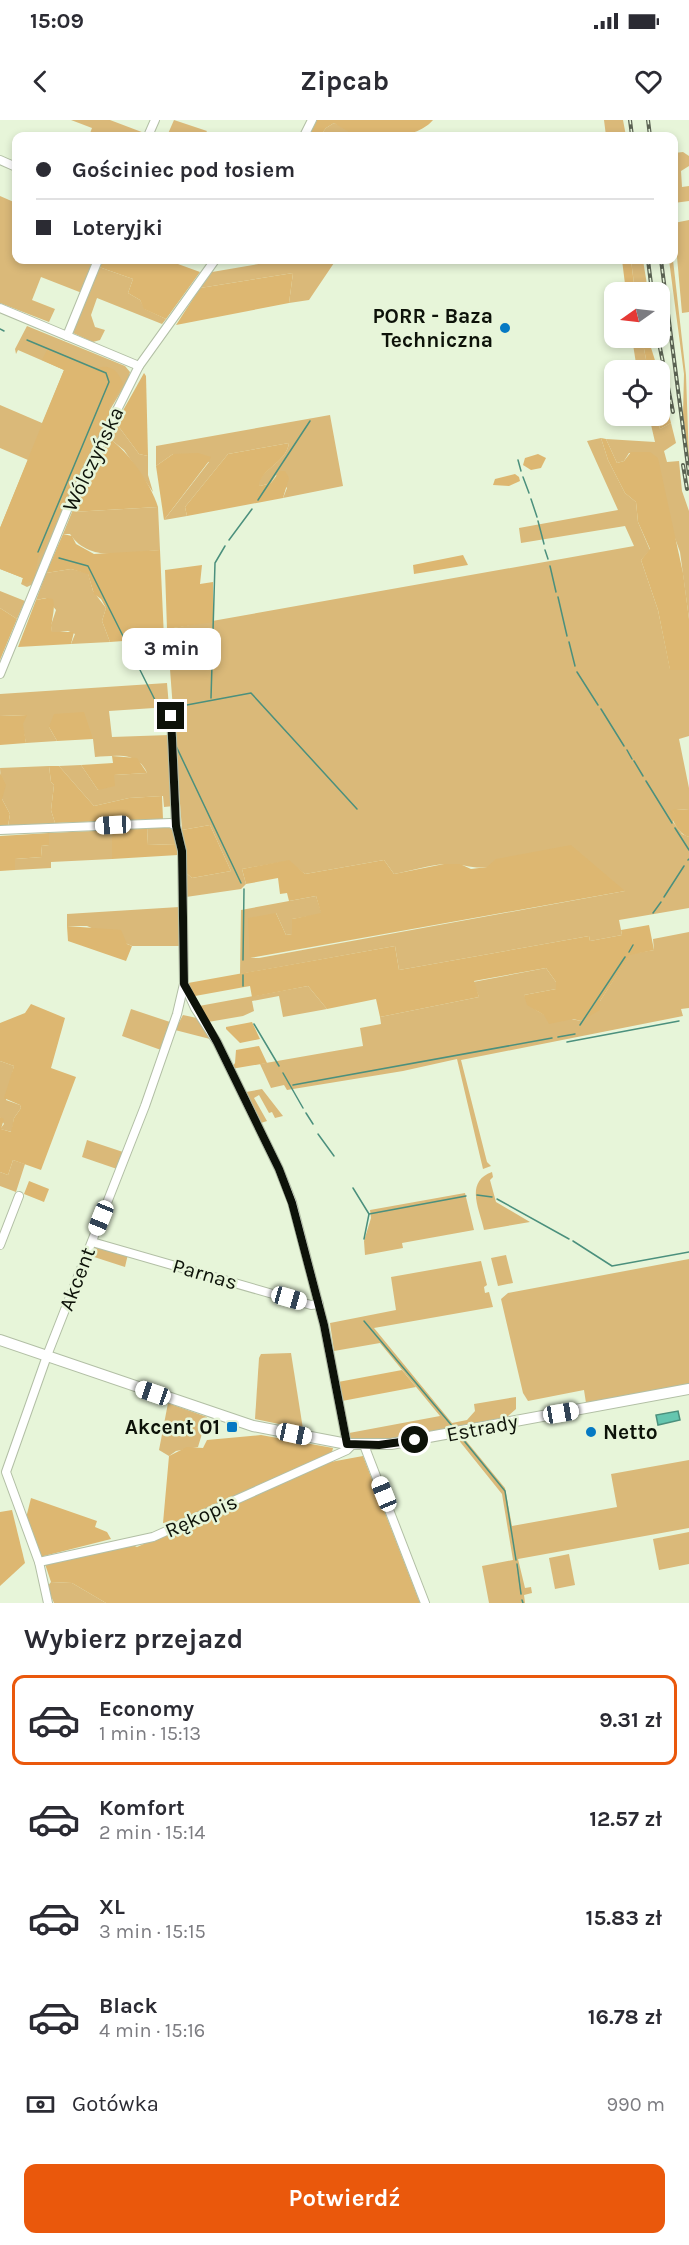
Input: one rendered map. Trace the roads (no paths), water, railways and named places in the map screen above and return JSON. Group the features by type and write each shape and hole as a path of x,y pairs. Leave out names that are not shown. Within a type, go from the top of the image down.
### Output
{"main road":[{"name":"Estrady","path":"0,1340 253,1426 355,1444 438,1436 689,1389"}],"street":[{"path":"67,336 96,264"},
{"name":"Wólczyńska","path":"0,674 68,510 139,366 212,264"},
{"path":"0,308 139,366"},
{"path":"171,716 176,826 182,851 184,984 217,1042 279,1169 297,1217 355,1444 425,1603"},
{"path":"0,830 170,823 176,826"},
{"name":"Akcent","path":"3,1471 144,1106 177,1014 184,984"},
{"path":"0,1245 19,1196"},
{"name":"Parnas","path":"92,1242 311,1305 319,1304"},
{"name":"Rękopis","path":"39,1562 160,1534 347,1450 355,1444"},
{"path":"3,1471 39,1562 48,1603"}],"water":[{"path":"678,1411 680,1420 658,1425 656,1415"}],"waterway":[{"path":"0,329 4,331"},
{"path":"27,340 106,373 109,382 38,552"},
{"path":"258,500 310,421"},
{"path":"518,460 521,471"},
{"path":"523,477 529,493"},
{"path":"531,499 537,517"},
{"path":"229,540 252,509"},
{"path":"538,521 544,544"},
{"path":"211,698 215,563 225,546"},
{"path":"545,550 548,559"},
{"path":"59,558 88,566 158,706"},
{"path":"550,566 556,592"},
{"path":"558,597 567,636"},
{"path":"569,642 575,666"},
{"path":"577,672 598,705"},
{"path":"176,707 251,693 357,809"},
{"path":"601,709 624,746"},
{"path":"176,746 241,883"},
{"path":"627,750 632,759"},
{"path":"634,761 643,776"},
{"path":"646,781 672,823"},
{"path":"675,828 689,850"},
{"path":"664,897 684,866"},
{"path":"243,960 244,889"},
{"path":"653,913 661,902"},
{"path":"629,952 633,945"},
{"path":"580,1025 625,957"},
{"path":"243,975 243,986"},
{"path":"567,1042 679,1021"},
{"path":"254,1024 279,1066"},
{"path":"558,1037 575,1034"},
{"path":"293,1085 552,1038"},
{"path":"283,1073 303,1108"},
{"path":"306,1113 313,1124"},
{"path":"318,1134 334,1156"},
{"path":"353,1188 369,1214 364,1239"},
{"path":"477,1195 492,1197"},
{"path":"369,1214 466,1196"},
{"path":"497,1199 569,1239"},
{"path":"573,1241 612,1266 689,1252"},
{"path":"364,1321 453,1427"},
{"path":"461,1437 505,1491 516,1560"},
{"path":"517,1564 521,1594"}],"railway":[{"path":"630,120 632,132"},
{"path":"648,120 650,132"},
{"path":"648,264 651,282"},
{"path":"662,264 689,474"},
{"path":"660,348 673,412"},
{"path":"683,465 687,489"}],"place":[{"name":"PORR - Baza Techniczna","path":"505,328"},
{"name":"Akcent 01","path":"232,1427"},
{"name":"Netto","path":"591,1432"}]}
